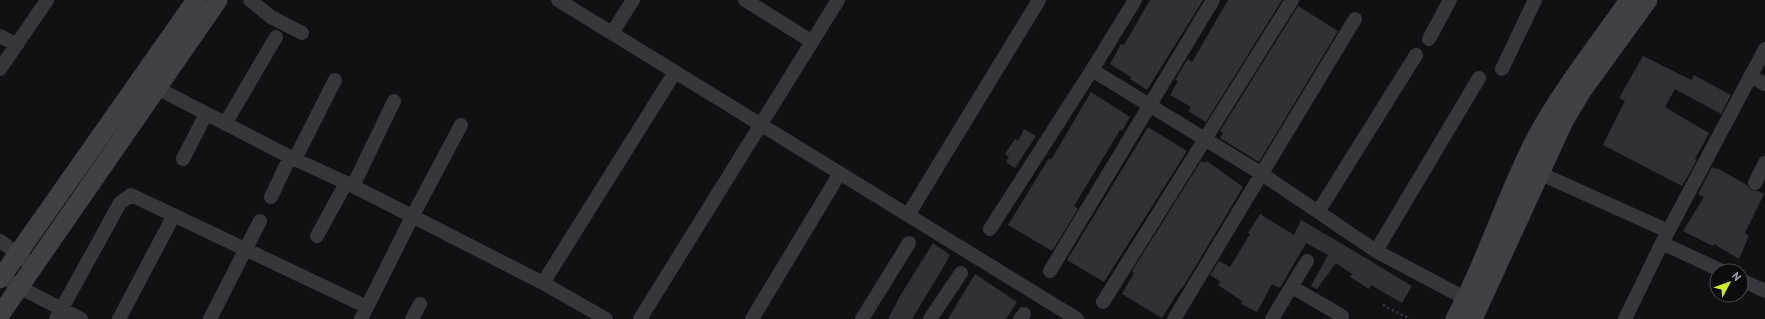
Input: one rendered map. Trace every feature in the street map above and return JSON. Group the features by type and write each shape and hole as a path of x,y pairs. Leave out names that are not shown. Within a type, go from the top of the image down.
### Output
{"street":[{"path":"0,69 47,0"},
{"path":"81,319 59,314 19,287 1,278 196,0"},
{"path":"0,315 218,0"},
{"path":"250,0 271,17 302,33"},
{"path":"558,0 759,125 840,173 1077,319"},
{"path":"612,33 633,0"},
{"path":"745,0 747,3 812,41"},
{"path":"640,319 759,125 838,0"},
{"path":"908,215 1039,0"},
{"path":"990,229 1135,0"},
{"path":"1050,271 1213,0"},
{"path":"1103,302 1292,0"},
{"path":"1429,39 1450,0"},
{"path":"1502,69 1535,0"},
{"path":"1473,307 1520,171 1540,130 1563,92 1629,0"},
{"path":"1455,319 1473,307 1564,121 1582,91 1648,0"},
{"path":"1174,319 1355,19"},
{"path":"0,36 17,45"},
{"path":"225,124 276,37"},
{"path":"1625,319 1665,237 1765,49"},
{"path":"1318,212 1416,56"},
{"path":"1092,70 1262,174 1376,251 1473,307"},
{"path":"543,283 675,72"},
{"path":"1750,76 1765,84"},
{"path":"1376,251 1479,78"},
{"path":"271,197 335,80"},
{"path":"157,88 225,124 349,184 543,283 606,319"},
{"path":"317,236 349,184 394,101"},
{"path":"183,160 206,114"},
{"path":"59,314 120,203 131,195 246,251 364,313 412,217 461,125"},
{"path":"1754,183 1765,163"},
{"path":"752,319 840,173"},
{"path":"1539,173 1665,237 1709,263"},
{"path":"119,319 174,215"},
{"path":"210,319 260,221"},
{"path":"0,241 34,266"},
{"path":"862,319 909,242"},
{"path":"1272,319 1307,261"},
{"path":"930,319 961,273"},
{"path":"1749,284 1765,291"},
{"path":"1292,287 1342,316"},
{"path":"412,319 420,304"}],"path":[{"path":"1383,305 1410,319"}],"building":[{"path":"1150,0 1203,0 1147,90 1130,79 1131,77 1110,64 1121,44 1124,45"},
{"path":"1228,0 1282,0 1206,122 1188,111 1191,107 1170,95 1178,81 1175,80 1188,59 1192,62"},
{"path":"1298,6 1338,31 1259,162 1220,138 1223,133 1220,131"},
{"path":"1643,56 1691,80 1694,75 1731,95 1721,114 1675,89 1665,107 1709,133 1695,159 1697,160 1682,186 1603,145 1625,101 1619,98"},
{"path":"1091,92 1130,117 1122,131 1120,130 1074,206 1078,209 1052,251 1008,225 1049,158 1051,160"},
{"path":"1148,127 1187,151 1104,282 1067,260"},
{"path":"1024,129 1036,136 1015,168 1006,162 1009,157 1005,154 1015,139 1018,141"},
{"path":"1201,161 1205,163 1207,161 1243,187 1185,284 1162,318 1122,294 1134,273 1132,271"},
{"path":"1712,167 1717,168 1747,185 1751,190 1764,194 1745,233 1749,236 1739,259 1714,244 1713,246 1683,231 1704,197 1698,194"},
{"path":"1260,214 1294,235 1301,220 1412,286 1402,303 1371,285 1369,289 1350,277 1352,274 1336,263 1317,289 1311,286 1328,255 1306,243 1280,288 1272,284 1257,312 1241,304 1242,301 1218,285 1221,282 1210,275 1219,261 1230,267"},
{"path":"933,243 950,255 944,266 912,319 888,319 900,296"},
{"path":"975,274 1017,302 1006,319 948,319"}]}
